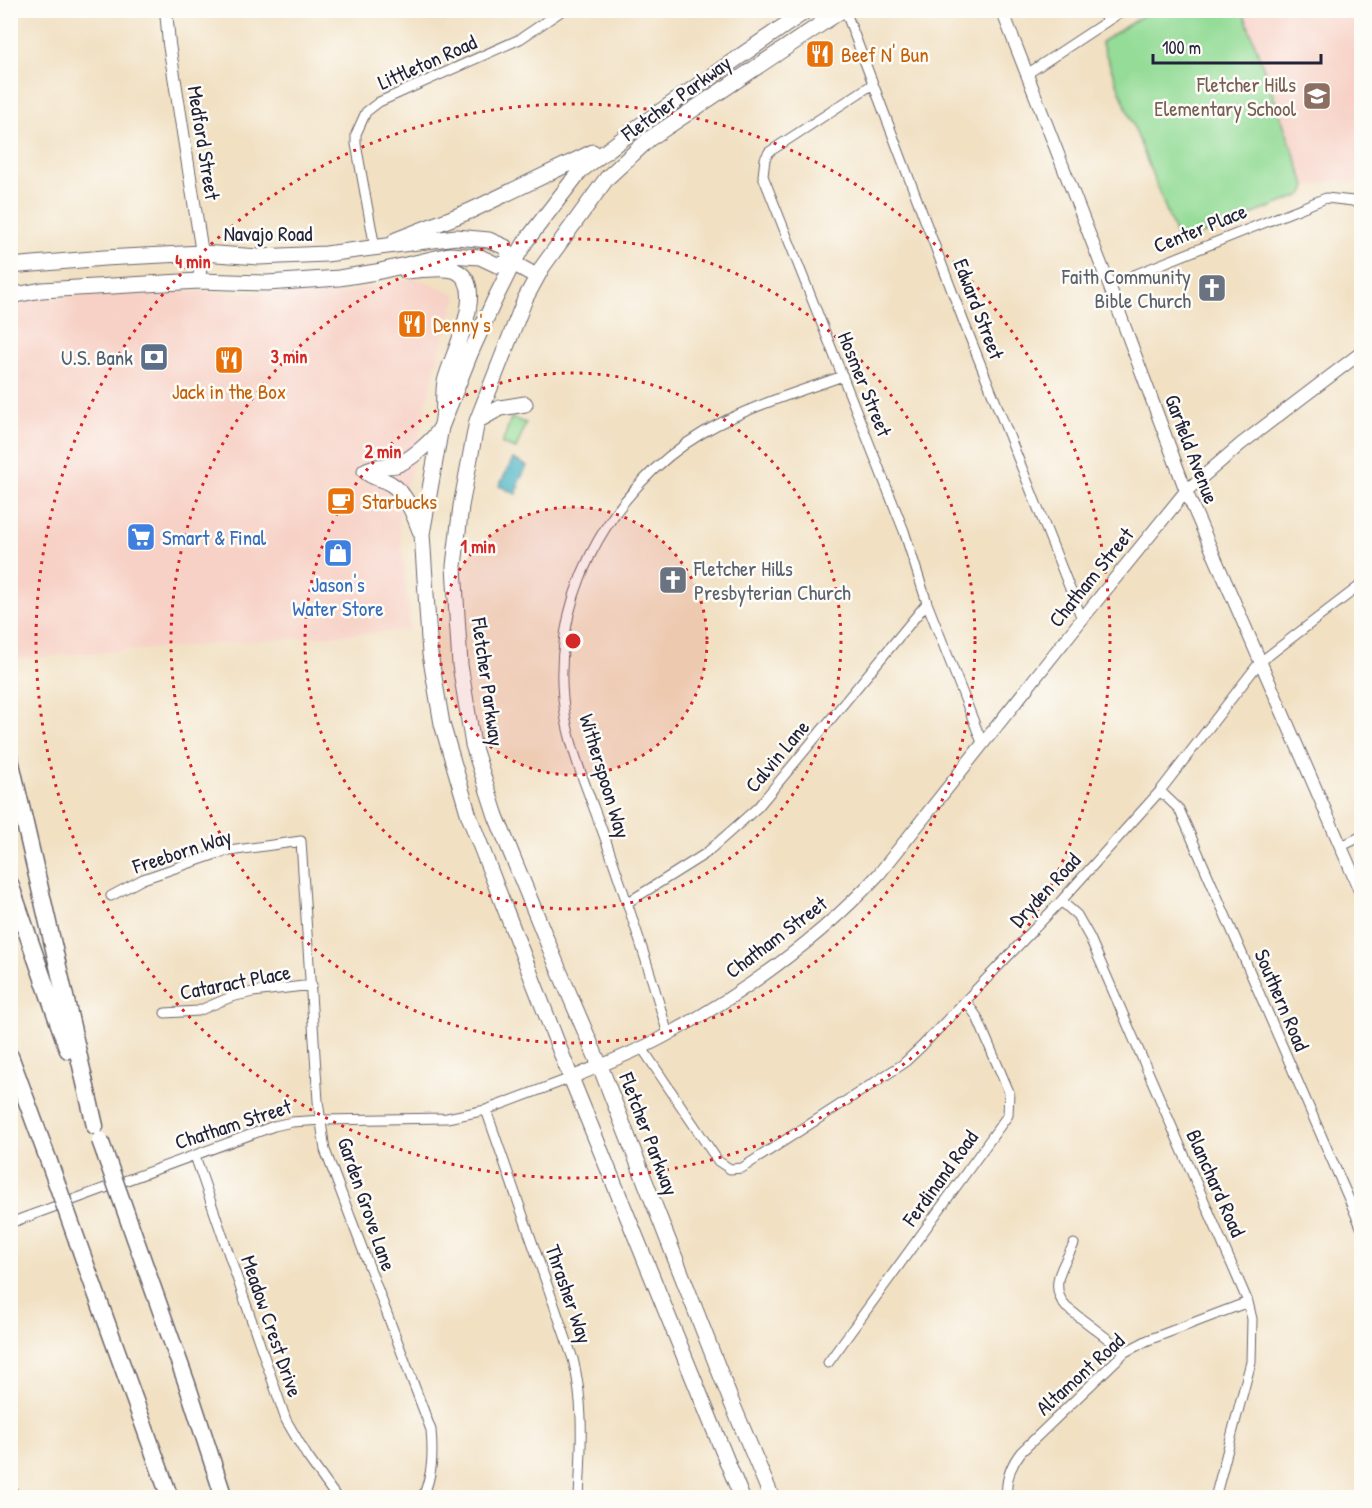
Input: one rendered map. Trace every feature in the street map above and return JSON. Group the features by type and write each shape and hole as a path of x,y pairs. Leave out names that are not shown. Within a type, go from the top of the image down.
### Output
{"highway":[{"path":"10,759 97,1133"},
{"path":"10,884 187,1384 224,1497"},
{"path":"10,1056 170,1497"},
{"path":"10,1066 26,1099"}],"main road":[{"name":"Fletcher Parkway","path":"742,1497 571,1078 469,816 442,724 430,654 422,534 441,427 470,354 513,263 526,241 580,171 638,127 807,10"},
{"name":"Fletcher Parkway","path":"772,1497 731,1401 600,1066 496,816 473,745 460,665 454,566 461,506 477,421 536,276 607,178 649,139 843,10"},
{"path":"375,248 470,211 575,161 638,127"},
{"name":"Navajo Road","path":"10,266 104,258 202,254 259,257 326,254 456,237 489,240 505,247 513,263 536,276"},
{"name":"Navajo Road","path":"10,296 42,290 199,281 267,283 339,278 449,255 480,257 497,265 513,263"},
{"path":"376,272 447,269 456,271 467,283 469,299 465,325 445,381 441,427 409,459 402,463 377,466 365,471 370,476 386,481 399,490 406,499 422,534"},
{"path":"477,421 500,408 525,404"},
{"path":"733,1476 736,1497"}],"street":[{"name":"Medford Street","path":"166,10 169,44 202,254 199,281"},
{"name":"Littleton Road","path":"375,248 356,144 356,134 366,112 379,102 520,39 563,10"},
{"name":"Edward Street","path":"843,10 1082,619"},
{"name":"Garfield Avenue","path":"1002,10 1186,491 1362,896"},
{"path":"1027,74 1124,10"},
{"name":"Hosmer Street","path":"873,84 769,152 765,159 763,176 904,531 927,603 983,745"},
{"name":"Center Place","path":"1109,285 1326,198 1353,201 1362,207"},
{"name":"Chatham Street","path":"10,1222 274,1126 321,1120 447,1118 486,1110 642,1048 668,1035 782,963 842,912 879,874 1186,491 1241,444 1362,352"},
{"name":"Witherspoon Way","path":"668,1035 627,903 576,756 564,701 564,644 572,605 592,549 614,514 640,482 670,454 702,433 735,416 843,376"},
{"name":"Dryden Road","path":"642,1048 718,1161 730,1169 742,1168 903,1064 1061,901 1160,791 1259,663 1362,584"},
{"name":"Calvin Lane","path":"627,903 705,854 758,807 927,603"},
{"name":"Southern Road","path":"1160,791 1179,809 1362,1229"},
{"path":"1340,848 1362,836"},
{"name":"Freeborn Way","path":"111,896 143,879 222,852 301,840"},
{"name":"Garden Grove Lane","path":"301,840 318,1101 325,1150 431,1430 433,1453 431,1472 422,1497"},
{"name":"Blanchard Road","path":"1061,901 1077,915 1090,938 1248,1302 1252,1319 1251,1362 1215,1497"},
{"name":"Cataract Place","path":"165,1012 198,1011 231,997 312,985"},
{"name":"Ferdinand Road","path":"828,1363 1008,1115 1009,1092 978,1017 966,1001"},
{"name":"Thrasher Way","path":"486,1110 579,1382 582,1419 579,1497"},
{"name":"Meadow Crest Drive","path":"195,1155 286,1420 307,1456 337,1497"},
{"path":"1074,1244 1058,1277 1057,1287 1060,1298 1066,1307 1125,1352"},
{"name":"Altamont Road","path":"1007,1497 1008,1476 1021,1452 1125,1352 1148,1340 1248,1302"},
{"path":"10,1484 15,1497"}],"shaded area":[{"name":"Fletcher Hills Elementary School","path":"1243,11 1361,11 1361,186 1357,183 1335,181 1306,187"},
{"path":"415,278 457,295 436,365 399,519 410,630 11,659 11,307 34,300 138,291 339,294"}],"green space":[{"path":"1150,11 1243,11 1306,187 1302,195 1179,243 1101,42"},
{"path":"511,418 526,423 516,449 502,444"}],"water":[{"path":"513,459 527,466 517,486 519,487 516,494 499,486"}],"place":[{"name":"Beef N' Bun","path":"820,54"},
{"name":"Fletcher Hills Elementary School","path":"1317,96"},
{"name":"Faith Community Bible Church","path":"1212,288"},
{"name":"Denny's","path":"412,324"},
{"name":"U.S. Bank","path":"154,357"},
{"name":"Jack in the Box","path":"229,360"},
{"name":"Starbucks","path":"341,501"},
{"name":"Smart & Final","path":"141,537"},
{"name":"Jason's Water Store","path":"338,553"},
{"name":"Fletcher Hills Presbyterian Church","path":"673,580"}]}
